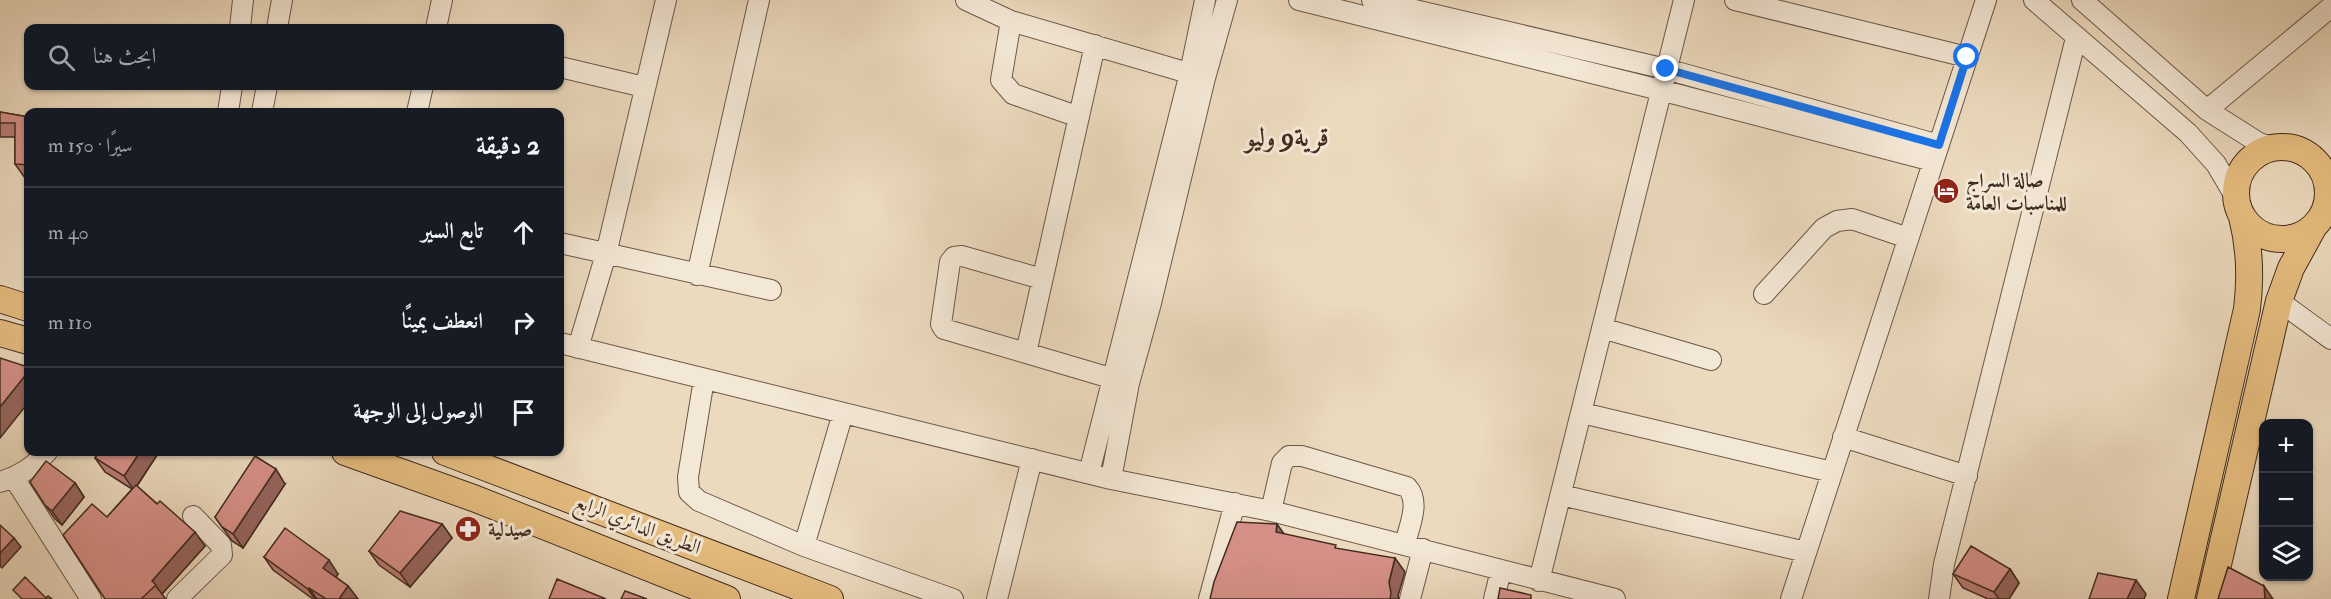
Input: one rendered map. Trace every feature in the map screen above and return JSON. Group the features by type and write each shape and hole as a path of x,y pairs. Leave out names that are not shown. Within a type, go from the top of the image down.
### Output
{"main road":[{"path":"2181,599 2247,309 2250,285 2249,254 2236,187 2245,165 2253,157 2286,149 2331,147"},
{"path":"2210,599 2278,301 2291,268 2329,202 2325,176 2314,160 2286,149"},
{"path":"2239,208 2251,228 2275,239 2289,239 2313,228"},
{"path":"0,299 24,307"},
{"path":"0,333 24,340"},
{"name":"الطريق الدائري الرابع","path":"356,456 476,499 727,599"},
{"name":"الطريق الدائري الرابع","path":"455,456 830,599"}],"street":[{"path":"240,24 243,0"},
{"path":"278,24 282,0"},
{"path":"437,24 442,0"},
{"path":"666,0 606,254 568,345 1111,479 1271,511 1501,570 1539,581 1561,593 1615,599"},
{"path":"697,275 759,0"},
{"path":"966,0 1011,21 1197,76"},
{"path":"1089,473 1151,303 1197,76 1205,0"},
{"path":"1197,76 1227,0"},
{"path":"1299,0 1660,90 1936,153"},
{"path":"1372,0 1666,69 1936,153"},
{"path":"1539,581 1684,0"},
{"path":"1736,0 1967,57"},
{"path":"1791,599 1986,0"},
{"path":"2034,0 2188,133 2216,164 2239,208"},
{"path":"2088,2 2207,110 2259,143 2286,149"},
{"path":"2207,110 2331,7"},
{"path":"1011,21 1001,80 1012,94 1079,117"},
{"path":"1939,599 1944,564 2076,38"},
{"path":"1026,353 1095,45"},
{"path":"564,68 644,87"},
{"path":"229,108 231,90"},
{"path":"263,108 266,90"},
{"path":"418,108 422,90"},
{"path":"1764,294 1824,228 1837,221 1852,219 1908,238"},
{"path":"564,244 771,290"},
{"path":"1042,279 962,256 954,257 950,262 941,324 945,329 1121,381"},
{"path":"2278,301 2331,339"},
{"path":"1602,328 1711,360"},
{"path":"704,379 688,477 689,492 699,501 804,546 953,599"},
{"path":"1111,479 1121,381"},
{"path":"804,546 843,413"},
{"path":"1582,413 1832,472"},
{"path":"1843,437 1967,476"},
{"path":"43,456 34,465 7,480 91,599"},
{"path":"1271,511 1282,463 1289,456 1302,456 1407,487 1413,493 1414,501 1414,547 1410,599"},
{"path":"997,599 1032,459"},
{"path":"1561,495 1806,552"},
{"path":"1209,599 1235,503"},
{"path":"177,599 222,555 221,545 193,516"},
{"path":"1494,599 1501,570"}],"building":[{"path":"0,112 24,116 24,165 15,164 15,123 0,123"},
{"path":"0,358 24,366 24,377 0,407"},
{"path":"96,456 137,456 124,476 95,458"},
{"path":"255,456 276,469 233,534 222,527 215,517"},
{"path":"46,461 75,483 52,511 45,505 30,482"},
{"path":"136,485 157,504 160,501 195,532 152,581 156,585 141,599 105,599 63,535 92,504 107,517"},
{"path":"400,511 442,524 400,573 369,551"},
{"path":"1237,522 1277,524 1276,532 1336,545 1335,548 1395,558 1389,582 1390,599 1210,599 1214,582"},
{"path":"0,525 14,538 0,553"},
{"path":"285,528 329,560 323,568 348,586 339,599 326,599 308,589 264,557"},
{"path":"1971,546 2010,569 1994,592 1953,574"},
{"path":"2228,567 2264,586 2265,599 2218,599"},
{"path":"2098,573 2136,580 2127,599 2089,599"},
{"path":"25,577 46,598 48,596 52,599 22,599 13,590"},
{"path":"557,579 606,599 549,599"},
{"path":"1500,588 1531,595 1531,599 1498,599"},
{"path":"625,591 647,599 621,599"}],"place":[{"name":"صالة السراج للمناسبات العامة","path":"1946,191"},
{"name":"صيدلية","path":"468,529"}],"district":[{"name":"قرية9 وليو","path":"1287,137"}],"route":[{"path":"1666,69 1939,145 1967,57"}]}
